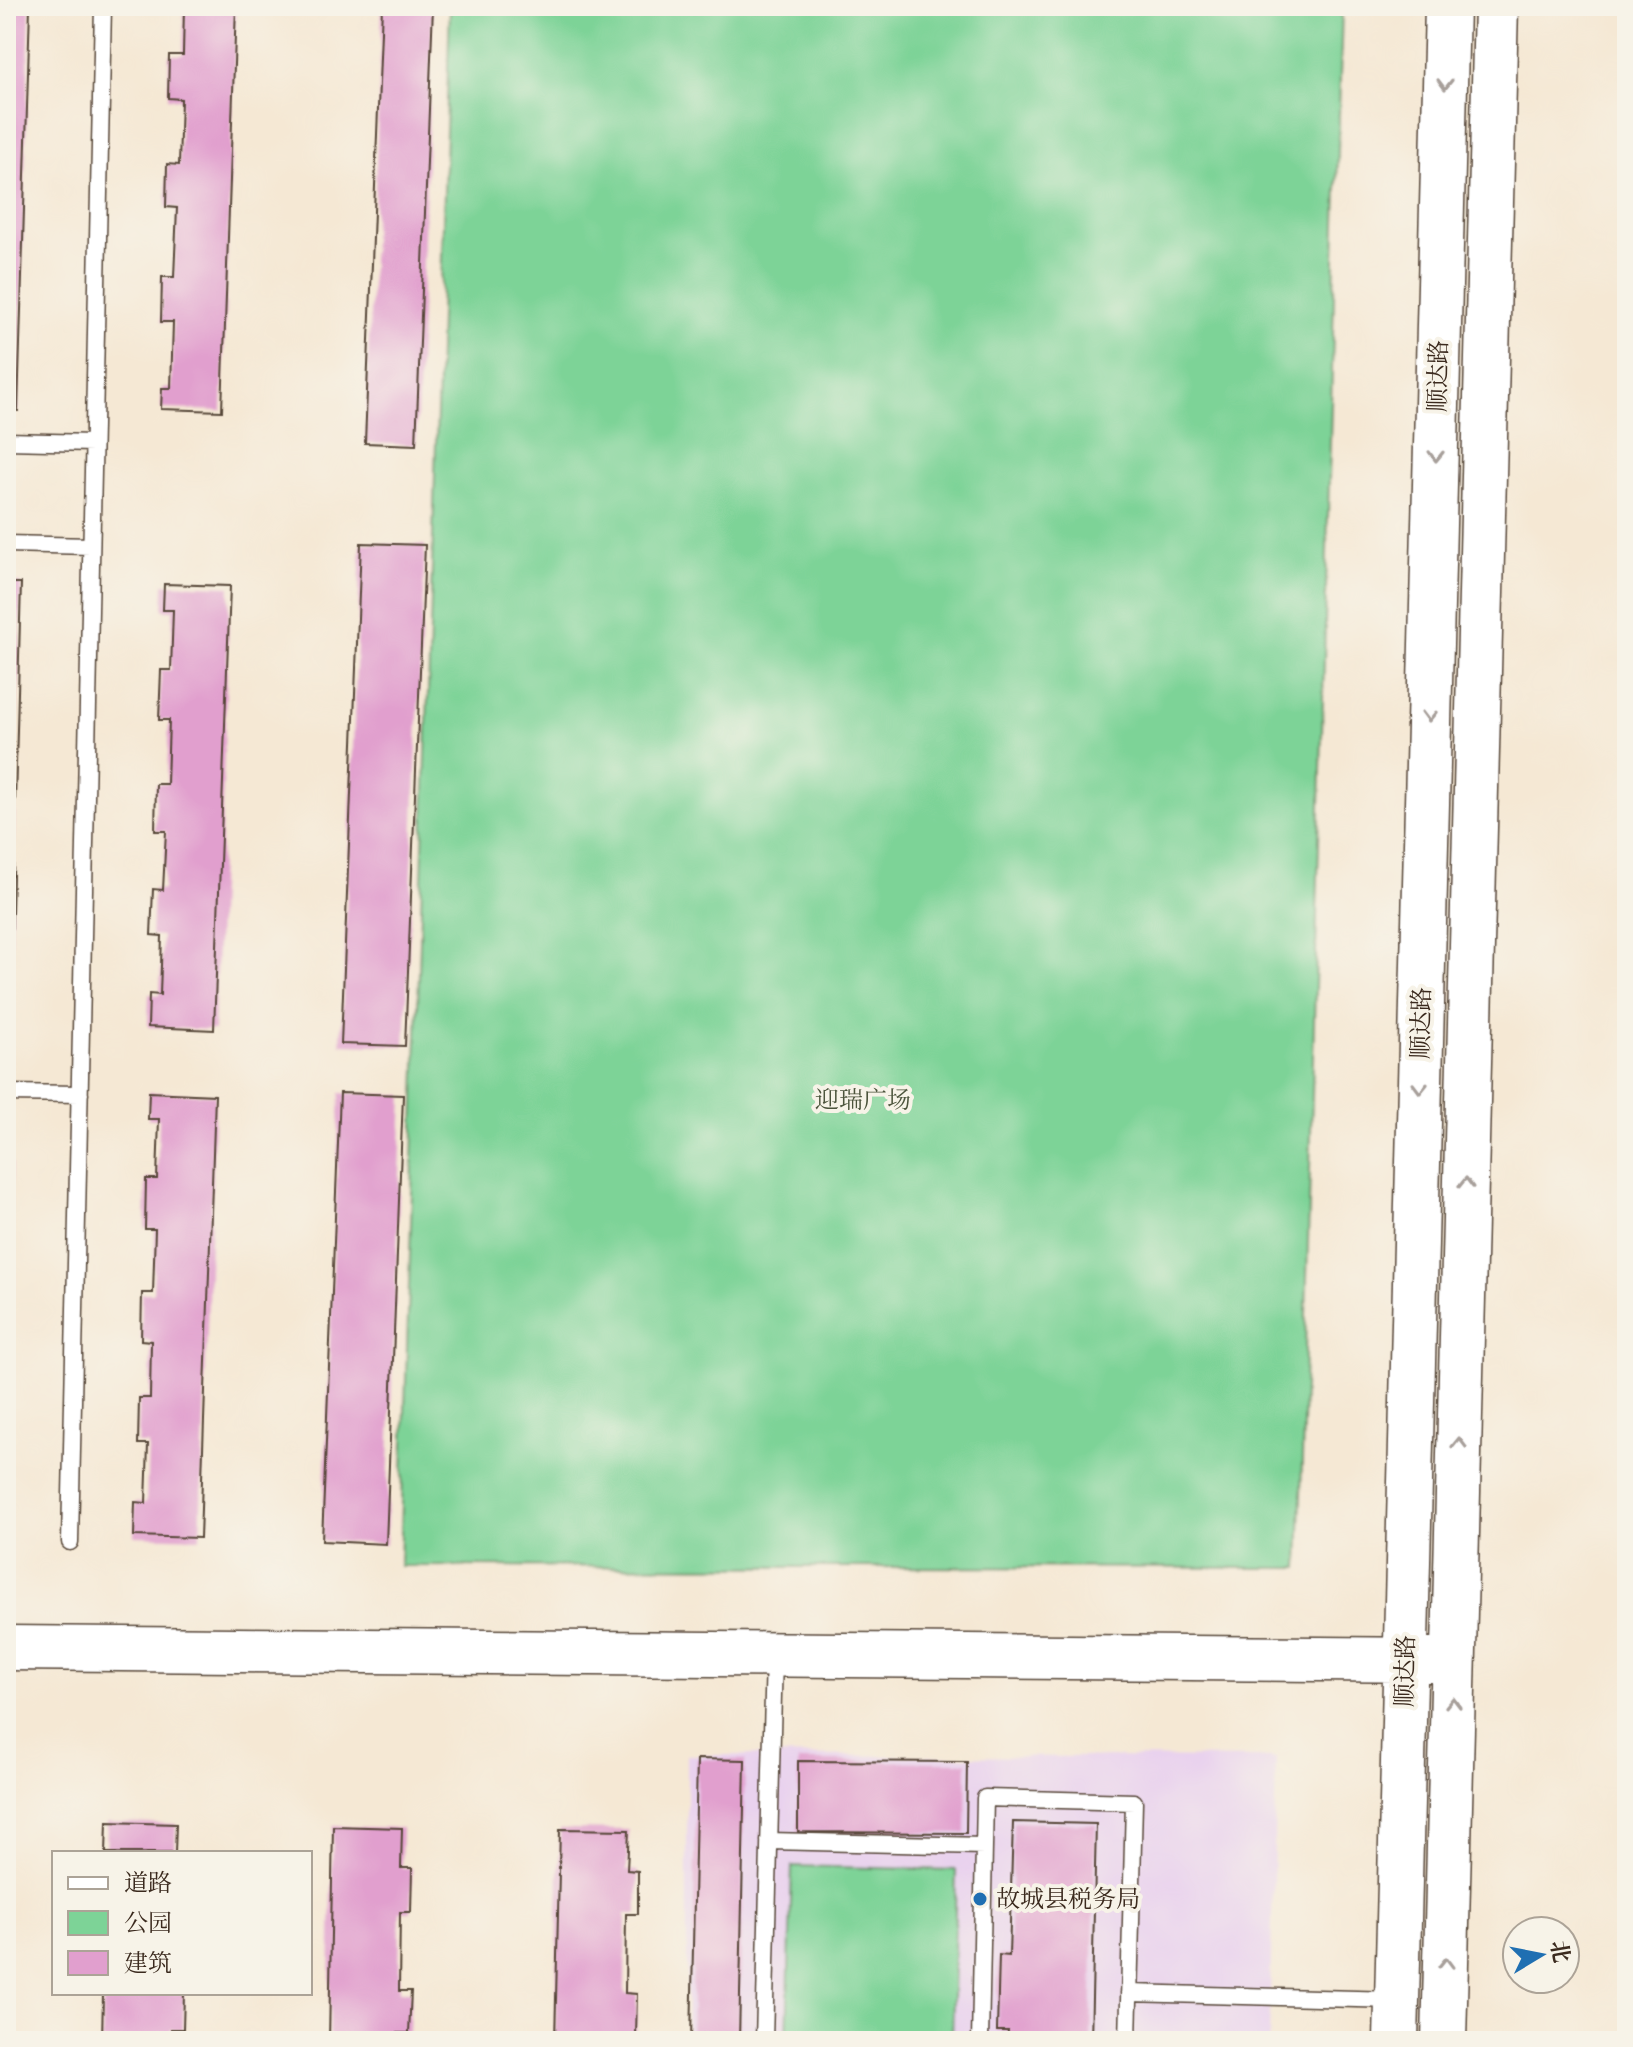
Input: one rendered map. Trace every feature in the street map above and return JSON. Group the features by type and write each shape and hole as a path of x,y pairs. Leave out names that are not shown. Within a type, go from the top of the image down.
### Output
{"main road":[{"name":"顺达路","path":"1396,2021 1447,6"},
{"name":"顺达路","path":"1444,2041 1496,6"},
{"path":"6,1648 1454,1660"}],"lane":[{"path":"70,1542 103,6"},
{"path":"6,441 93,443"},
{"path":"6,544 91,546"},
{"path":"6,1093 80,1094"},
{"path":"764,2041 774,1654"},
{"path":"980,2041 985,1798 1134,1802 1128,2041"},
{"path":"769,1841 984,1846"},
{"path":"1129,1993 1396,2021"}],"shaded area":[{"name":"故城县税务局","path":"687,1755 1276,1758 1269,2041 687,2041"}],"green space":[{"name":"迎瑞广场","path":"450,6 1342,6 1299,1568 400,1566"},
{"path":"792,1866 956,1870 952,2041 787,2041"}],"building":[{"path":"6,6 30,6 18,411 6,410"},
{"path":"184,6 236,6 222,411 161,409 162,388 171,388 173,322 161,322 162,277 174,277 177,208 166,207 167,164 179,165 181,99 168,98 169,55 183,55"},
{"path":"382,6 433,6 416,445 365,443"},
{"path":"361,543 425,545 405,1046 341,1044"},
{"path":"6,583 21,583 9,1023 6,1023"},
{"path":"164,584 230,586 214,1030 148,1027 149,994 160,995 162,936 151,935 153,889 163,890 166,831 155,831 156,784 167,784 169,720 159,720 161,670 171,670 173,610 163,610"},
{"path":"149,1092 215,1095 200,1538 134,1536 135,1502 146,1503 148,1444 138,1444 139,1398 150,1398 151,1341 141,1340 142,1293 153,1293 155,1229 145,1229 146,1179 157,1179 159,1119 148,1119"},
{"path":"340,1093 403,1095 386,1544 322,1541"},
{"path":"6,1163 12,1163 10,1227 6,1227"},
{"path":"697,1759 745,1760 739,2041 691,2041"},
{"path":"798,1761 967,1762 966,1833 798,1832"},
{"path":"107,1822 176,1824 175,1851 106,1851"},
{"path":"1013,1822 1096,1824 1091,2041 1007,2041 1008,2031 997,2031 999,1955 1009,1956"},
{"path":"333,1826 402,1828 401,1868 412,1868 411,1912 400,1912 399,1991 411,1991 409,2033 398,2033 398,2041 329,2041"},
{"path":"560,1829 629,1830 627,1870 638,1871 638,1914 626,1914 625,1993 637,1994 636,2036 624,2035 624,2041 555,2041"},
{"path":"103,1995 184,1995 183,2029 171,2029 171,2041 102,2041"}],"place":[{"name":"故城县税务局","path":"980,1899"}]}
